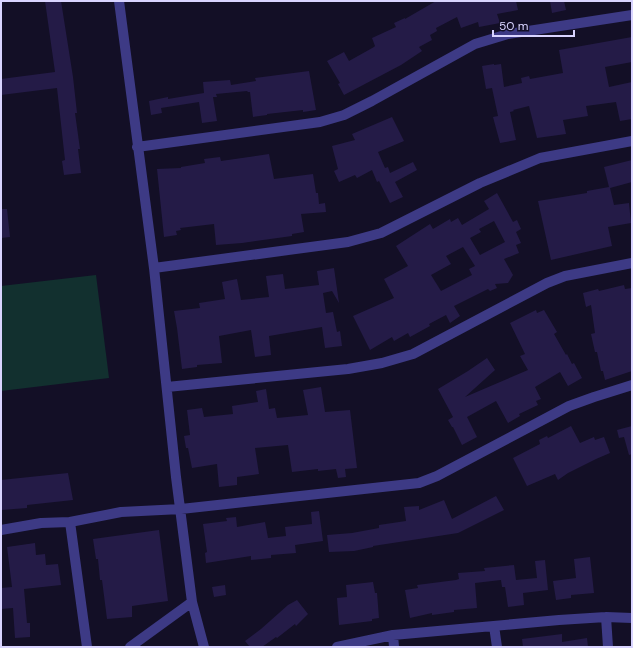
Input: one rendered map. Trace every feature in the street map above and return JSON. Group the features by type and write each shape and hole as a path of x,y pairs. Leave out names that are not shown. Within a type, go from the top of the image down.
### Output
{"street":[{"path":"119,1 154,268 176,477 192,602 204,647"},
{"path":"137,147 320,122 344,115 372,101 475,44 508,34 632,15"},
{"path":"154,268 348,242 381,233 480,183 540,158 632,141"},
{"path":"167,387 348,369 382,363 413,354 559,278 632,262"},
{"path":"1,530 41,523 70,522 121,512 181,509 419,483 437,476 569,406 632,385"},
{"path":"70,522 87,647"},
{"path":"130,647 192,602"},
{"path":"606,617 608,647"},
{"path":"337,647 393,634 606,617 632,618"},
{"path":"494,626 497,647"},
{"path":"393,634 394,647"}],"green space":[{"path":"96,275 109,378 1,391 1,286"}],"building":[{"path":"45,1 61,1 73,77 81,173 64,175 62,161 65,160 57,88 1,95 1,79 55,72"},
{"path":"436,1 516,1 518,10 497,14 500,23 479,27 478,22 461,28 457,17 436,28 437,31 430,35 432,40 419,47 422,51 401,65 344,95 338,84 340,83 327,61 344,52 349,61 375,46 372,38 396,27 394,23 405,19"},
{"path":"550,1 564,1 566,10 552,13"},
{"path":"632,37 632,62 605,67 609,87 632,82 632,119 620,121 616,102 586,106 588,116 563,120 566,134 537,138 529,106 510,112 516,140 500,143 493,117 498,116 492,88 486,89 482,66 501,64 504,87 522,83 521,78 529,76 530,79 563,73 559,50"},
{"path":"309,71 316,110 267,114 253,117 250,92 247,91 216,94 217,97 213,97 217,121 202,123 199,102 161,108 162,113 151,115 149,101 168,97 168,99 204,93 203,82 230,80 231,85 256,81 255,78"},
{"path":"392,117 404,141 378,152 385,168 388,167 390,173 413,162 417,170 395,182 403,197 390,203 379,181 377,182 372,170 357,178 355,175 339,182 334,171 338,169 332,146 355,140 352,134"},
{"path":"269,154 274,179 313,174 319,204 325,203 326,212 301,214 304,232 292,234 292,236 216,245 214,224 180,228 181,230 176,231 177,235 164,237 157,169 181,168 205,163 204,159 220,157 221,161"},
{"path":"632,160 632,182 610,188 614,205 629,203 631,223 608,227 612,246 551,260 538,201 587,193 587,191 609,187 604,167"},
{"path":"497,193 513,222 517,220 521,229 516,232 521,243 516,245 519,253 504,259 513,275 508,283 495,284 497,288 490,291 488,289 454,306 460,316 450,323 446,315 410,337 408,333 394,341 392,337 370,350 353,316 394,298 384,279 408,266 396,246 430,224 433,229 450,219 451,222 458,218 462,225 489,209 484,201","holes":["494,221 505,242 480,255 470,238 481,232 479,229","463,247 475,266 469,269 472,275 441,291 431,275 451,264 446,256"]},
{"path":"1,209 7,209 10,237 1,238"},
{"path":"334,268 339,303 332,291 323,293 326,313 333,312 337,332 340,331 342,346 325,348 322,327 269,336 271,355 255,357 251,330 219,336 222,363 197,365 197,367 182,369 174,311 200,308 199,303 225,299 222,282 237,279 241,300 269,297 266,276 283,274 285,289 319,285 317,271"},
{"path":"624,285 625,289 632,288 632,371 605,380 603,371 601,371 597,352 595,352 591,334 595,333 591,305 586,307 583,293"},
{"path":"536,310 537,313 544,310 557,332 554,334 572,364 574,363 582,378 568,386 560,372 535,387 541,399 536,401 538,405 519,414 520,416 508,423 496,401 467,417 477,437 462,445 448,420 453,417 438,389 487,358 495,370 465,397 528,370 520,356 525,354 510,323"},
{"path":"321,387 325,412 350,410 357,468 345,469 346,477 338,478 336,469 318,471 318,469 292,472 288,445 255,448 259,474 237,477 237,485 219,487 217,464 192,468 184,436 190,435 187,410 202,408 204,417 233,414 232,406 258,402 256,391 266,389 269,409 275,408 277,418 308,415 303,390"},
{"path":"571,426 580,443 594,437 595,440 604,437 610,453 568,473 558,480 555,474 527,486 513,458 540,444 539,440 547,436 548,438"},
{"path":"632,426 632,454 629,455 624,437 619,438 617,430"},
{"path":"68,473 73,500 27,505 27,508 1,510 1,480"},
{"path":"496,496 504,510 458,533 373,546 354,551 329,552 327,535 352,533 379,528 379,525 406,521 404,507 419,506 419,510 444,500 452,519"},
{"path":"319,511 323,541 295,545 296,553 271,555 271,558 251,560 251,556 206,563 205,553 207,552 203,524 227,521 226,518 236,517 237,527 265,522 268,538 286,536 285,527 312,524 311,512"},
{"path":"159,530 168,601 132,606 132,617 107,619 102,580 100,580 98,559 96,559 93,539"},
{"path":"35,543 36,555 45,554 46,565 58,564 61,585 24,589 27,623 30,623 30,637 15,638 13,608 1,609 1,588 12,587 7,547"},
{"path":"590,557 594,593 571,595 571,598 556,600 553,581 576,578 574,559"},
{"path":"545,560 548,590 523,593 524,605 508,607 505,587 502,587 501,580 475,583 477,608 454,610 454,612 432,615 432,613 410,618 405,590 418,588 417,585 456,580 459,579 458,573 485,571 484,568 514,565 516,580 537,578 535,561"},
{"path":"373,582 375,593 377,593 379,618 372,619 372,621 339,625 337,598 347,597 346,585"},
{"path":"225,585 226,595 214,597 212,587"},
{"path":"297,600 308,614 296,626 295,624 262,647 250,647 245,641 288,605"},
{"path":"562,634 562,642 587,638 588,647 523,647 522,639"}]}
